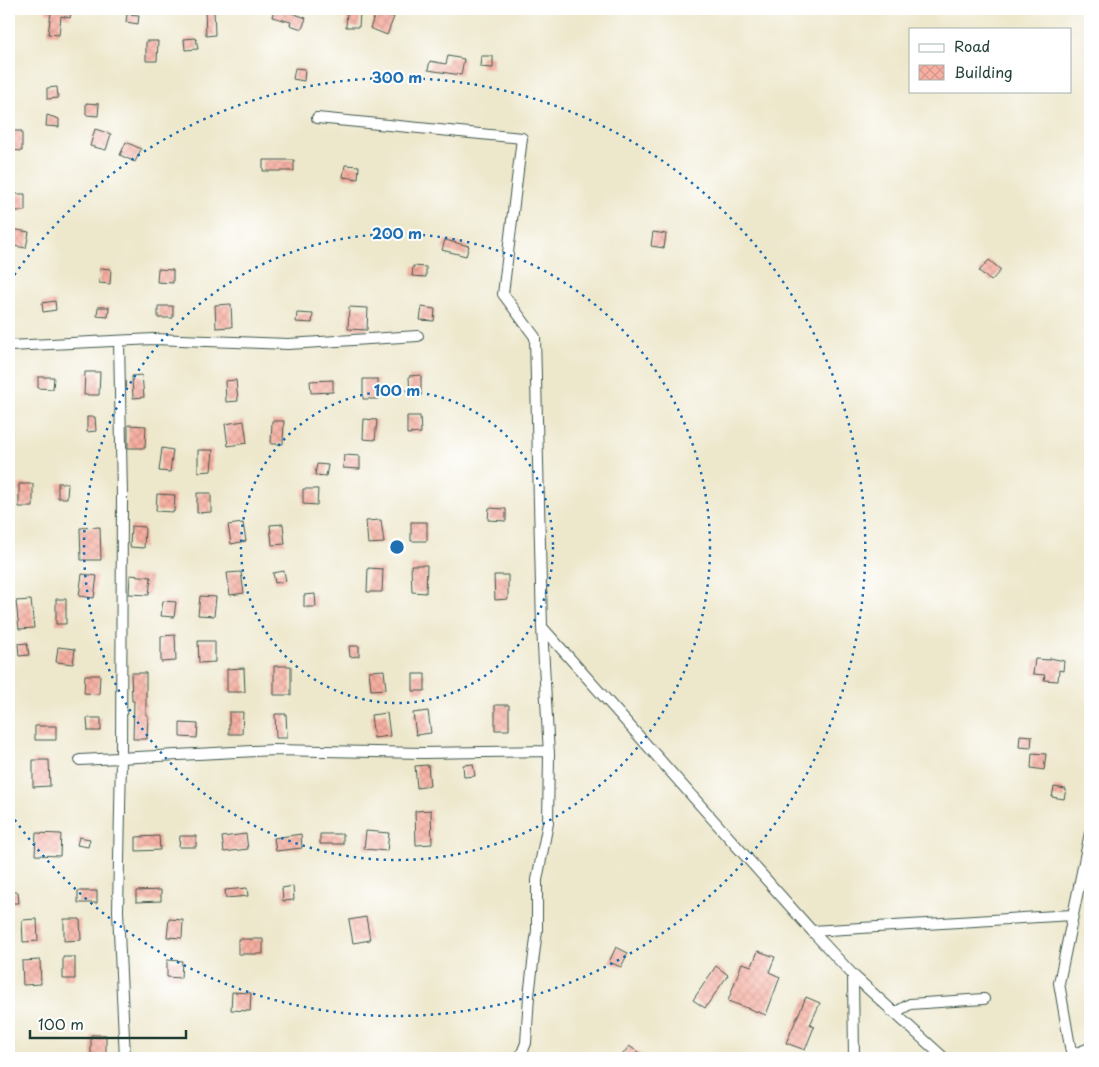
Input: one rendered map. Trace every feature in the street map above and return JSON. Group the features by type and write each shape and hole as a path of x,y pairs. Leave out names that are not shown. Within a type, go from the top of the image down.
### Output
{"street":[{"path":"316,118 522,138 503,294 535,337 542,627 549,751 548,823 537,880 537,930 529,996 526,1043 520,1058"},
{"path":"9,346 154,339 288,344 418,336"},
{"path":"119,341 122,495 121,758 118,911 125,1058"},
{"path":"542,627 853,975 944,1058"},
{"path":"80,760 274,750 423,753 549,751"},
{"path":"1090,833 1059,983 1071,1056 1090,1048"},
{"path":"812,931 1072,915"},
{"path":"853,975 854,1058"},
{"path":"891,1011 898,1011 910,1004 984,999"}],"building":[{"path":"46,9 72,9 70,18 61,16 59,35 48,34 51,13 45,12"},
{"path":"205,9 214,9 215,35 206,36"},
{"path":"274,9 284,10 306,18 302,29 290,25 291,22 272,17"},
{"path":"377,10 394,17 387,35 370,28"},
{"path":"347,11 360,11 359,27 346,27"},
{"path":"127,14 139,15 138,24 126,22"},
{"path":"196,38 198,49 185,50 184,39"},
{"path":"146,41 158,41 157,61 146,61"},
{"path":"448,56 464,59 461,75 428,70 430,61 446,64"},
{"path":"481,56 493,56 493,68 480,67"},
{"path":"295,68 305,69 304,81 293,79"},
{"path":"57,87 58,98 47,99 47,88"},
{"path":"86,103 99,104 98,116 86,115"},
{"path":"47,115 59,119 59,127 46,126"},
{"path":"95,129 111,134 106,150 90,146"},
{"path":"10,131 22,131 22,151 10,150"},
{"path":"126,142 141,149 135,162 120,155"},
{"path":"263,160 294,160 294,171 263,171"},
{"path":"345,165 359,166 358,179 343,177"},
{"path":"9,194 25,194 25,211 9,211"},
{"path":"11,229 29,232 26,248 9,245"},
{"path":"653,232 666,234 664,248 651,246"},
{"path":"445,240 469,246 466,256 442,250"},
{"path":"989,260 1001,270 991,281 979,271"},
{"path":"413,266 426,267 426,277 412,276"},
{"path":"100,268 111,269 110,284 99,283"},
{"path":"158,269 173,270 173,283 157,282"},
{"path":"55,301 56,310 43,312 42,303"},
{"path":"231,304 232,327 216,328 215,305"},
{"path":"158,306 173,306 173,318 158,318"},
{"path":"98,307 109,307 108,317 97,316"},
{"path":"349,307 368,308 367,330 348,329"},
{"path":"422,307 435,309 434,321 420,320"},
{"path":"297,313 313,314 312,323 296,322"},
{"path":"85,372 100,372 99,395 84,395"},
{"path":"142,375 144,397 133,398 132,376"},
{"path":"421,375 421,396 410,396 409,376"},
{"path":"38,377 54,377 53,389 38,388"},
{"path":"363,379 378,379 378,399 363,399"},
{"path":"236,380 238,401 226,402 225,381"},
{"path":"333,380 333,392 311,393 310,381"},
{"path":"407,416 420,416 421,433 407,434"},
{"path":"87,417 95,417 96,431 87,432"},
{"path":"364,419 377,420 375,440 363,439"},
{"path":"244,421 247,443 228,446 225,424"},
{"path":"272,421 284,421 283,444 271,444"},
{"path":"128,425 146,426 145,448 128,448"},
{"path":"162,448 173,450 170,472 159,471"},
{"path":"198,450 213,450 211,471 198,472"},
{"path":"344,455 360,456 360,469 343,468"},
{"path":"317,464 328,465 326,476 315,475"},
{"path":"58,483 68,483 67,498 58,498"},
{"path":"19,484 33,484 33,507 19,507"},
{"path":"303,489 318,489 317,505 303,504"},
{"path":"197,493 211,493 211,512 197,513"},
{"path":"157,494 175,495 174,512 156,511"},
{"path":"489,508 506,509 506,521 488,520"},
{"path":"381,520 384,543 368,544 366,521"},
{"path":"411,522 427,522 427,541 411,541"},
{"path":"243,523 246,541 231,544 228,525"},
{"path":"283,524 285,544 272,545 270,525"},
{"path":"131,526 145,527 144,548 130,547"},
{"path":"100,527 101,560 81,560 80,528"},
{"path":"411,565 427,565 426,593 412,592"},
{"path":"368,568 383,569 382,592 367,592"},
{"path":"284,571 286,581 275,583 273,573"},
{"path":"241,572 244,593 230,595 227,573"},
{"path":"82,574 97,576 94,598 79,596"},
{"path":"130,575 151,577 149,595 129,594"},
{"path":"494,575 508,575 508,599 495,600"},
{"path":"315,594 316,607 304,607 304,595"},
{"path":"200,596 216,597 214,616 198,615"},
{"path":"56,599 66,599 66,624 56,624"},
{"path":"31,600 34,628 19,629 16,601"},
{"path":"163,601 176,602 174,617 161,616"},
{"path":"175,635 176,661 161,662 161,636"},
{"path":"198,641 215,641 215,662 199,663"},
{"path":"27,643 29,655 19,656 18,644"},
{"path":"349,646 359,646 359,656 350,657"},
{"path":"58,647 75,649 73,664 56,662"},
{"path":"1050,658 1064,661 1063,671 1059,670 1058,681 1044,680 1045,675 1033,674 1035,659 1050,660"},
{"path":"274,666 291,666 291,695 274,695"},
{"path":"244,668 245,692 227,692 227,669"},
{"path":"384,670 386,689 371,690 369,671"},
{"path":"131,673 146,673 147,739 133,739 134,701 132,701"},
{"path":"413,674 425,674 425,691 413,691"},
{"path":"85,675 100,675 99,694 84,693"},
{"path":"495,705 509,705 509,730 495,730"},
{"path":"428,711 431,733 416,735 413,713"},
{"path":"229,712 243,712 242,734 229,734"},
{"path":"387,713 390,736 374,738 371,715"},
{"path":"275,714 286,714 287,738 276,738"},
{"path":"87,718 101,718 101,731 88,731"},
{"path":"180,723 198,724 197,738 180,737"},
{"path":"35,726 56,726 56,740 35,740"},
{"path":"1020,735 1032,736 1031,748 1019,747"},
{"path":"1032,753 1046,754 1044,770 1031,768"},
{"path":"33,760 49,760 50,786 33,787"},
{"path":"473,764 475,776 464,777 463,765"},
{"path":"428,765 430,786 417,788 415,766"},
{"path":"1054,787 1066,789 1064,799 1052,797"},
{"path":"431,810 432,844 416,845 415,811"},
{"path":"366,831 389,833 387,851 364,849"},
{"path":"36,833 61,834 60,856 35,855"},
{"path":"246,834 248,849 224,852 222,837"},
{"path":"301,834 302,848 276,851 274,838"},
{"path":"320,834 343,834 343,844 320,844"},
{"path":"159,836 160,850 136,851 136,837"},
{"path":"180,836 196,836 196,847 179,847"},
{"path":"79,837 90,839 88,847 77,845"},
{"path":"293,886 294,900 283,901 282,888"},
{"path":"247,888 248,896 226,898 225,890"},
{"path":"161,890 161,901 136,902 136,891"},
{"path":"78,891 97,891 97,903 78,903"},
{"path":"9,892 18,892 19,903 9,903"},
{"path":"366,917 370,940 353,943 349,920"},
{"path":"37,919 38,941 23,942 22,920"},
{"path":"64,919 80,919 81,940 64,941"},
{"path":"169,919 183,920 182,938 167,937"},
{"path":"238,939 263,939 263,954 238,954"},
{"path":"616,947 628,953 621,967 609,962"},
{"path":"758,951 775,957 769,972 780,977 766,1015 728,1001 742,963 752,966"},
{"path":"63,957 75,957 75,979 63,979"},
{"path":"40,960 41,984 23,985 22,961"},
{"path":"167,960 182,961 181,978 167,977"},
{"path":"716,966 728,975 705,1008 693,1000"},
{"path":"232,992 251,993 250,1011 231,1010"},
{"path":"806,997 820,1003 810,1025 814,1027 805,1050 786,1043"},
{"path":"91,1035 106,1035 106,1057 91,1057"},
{"path":"629,1046 647,1058 620,1058"}]}
